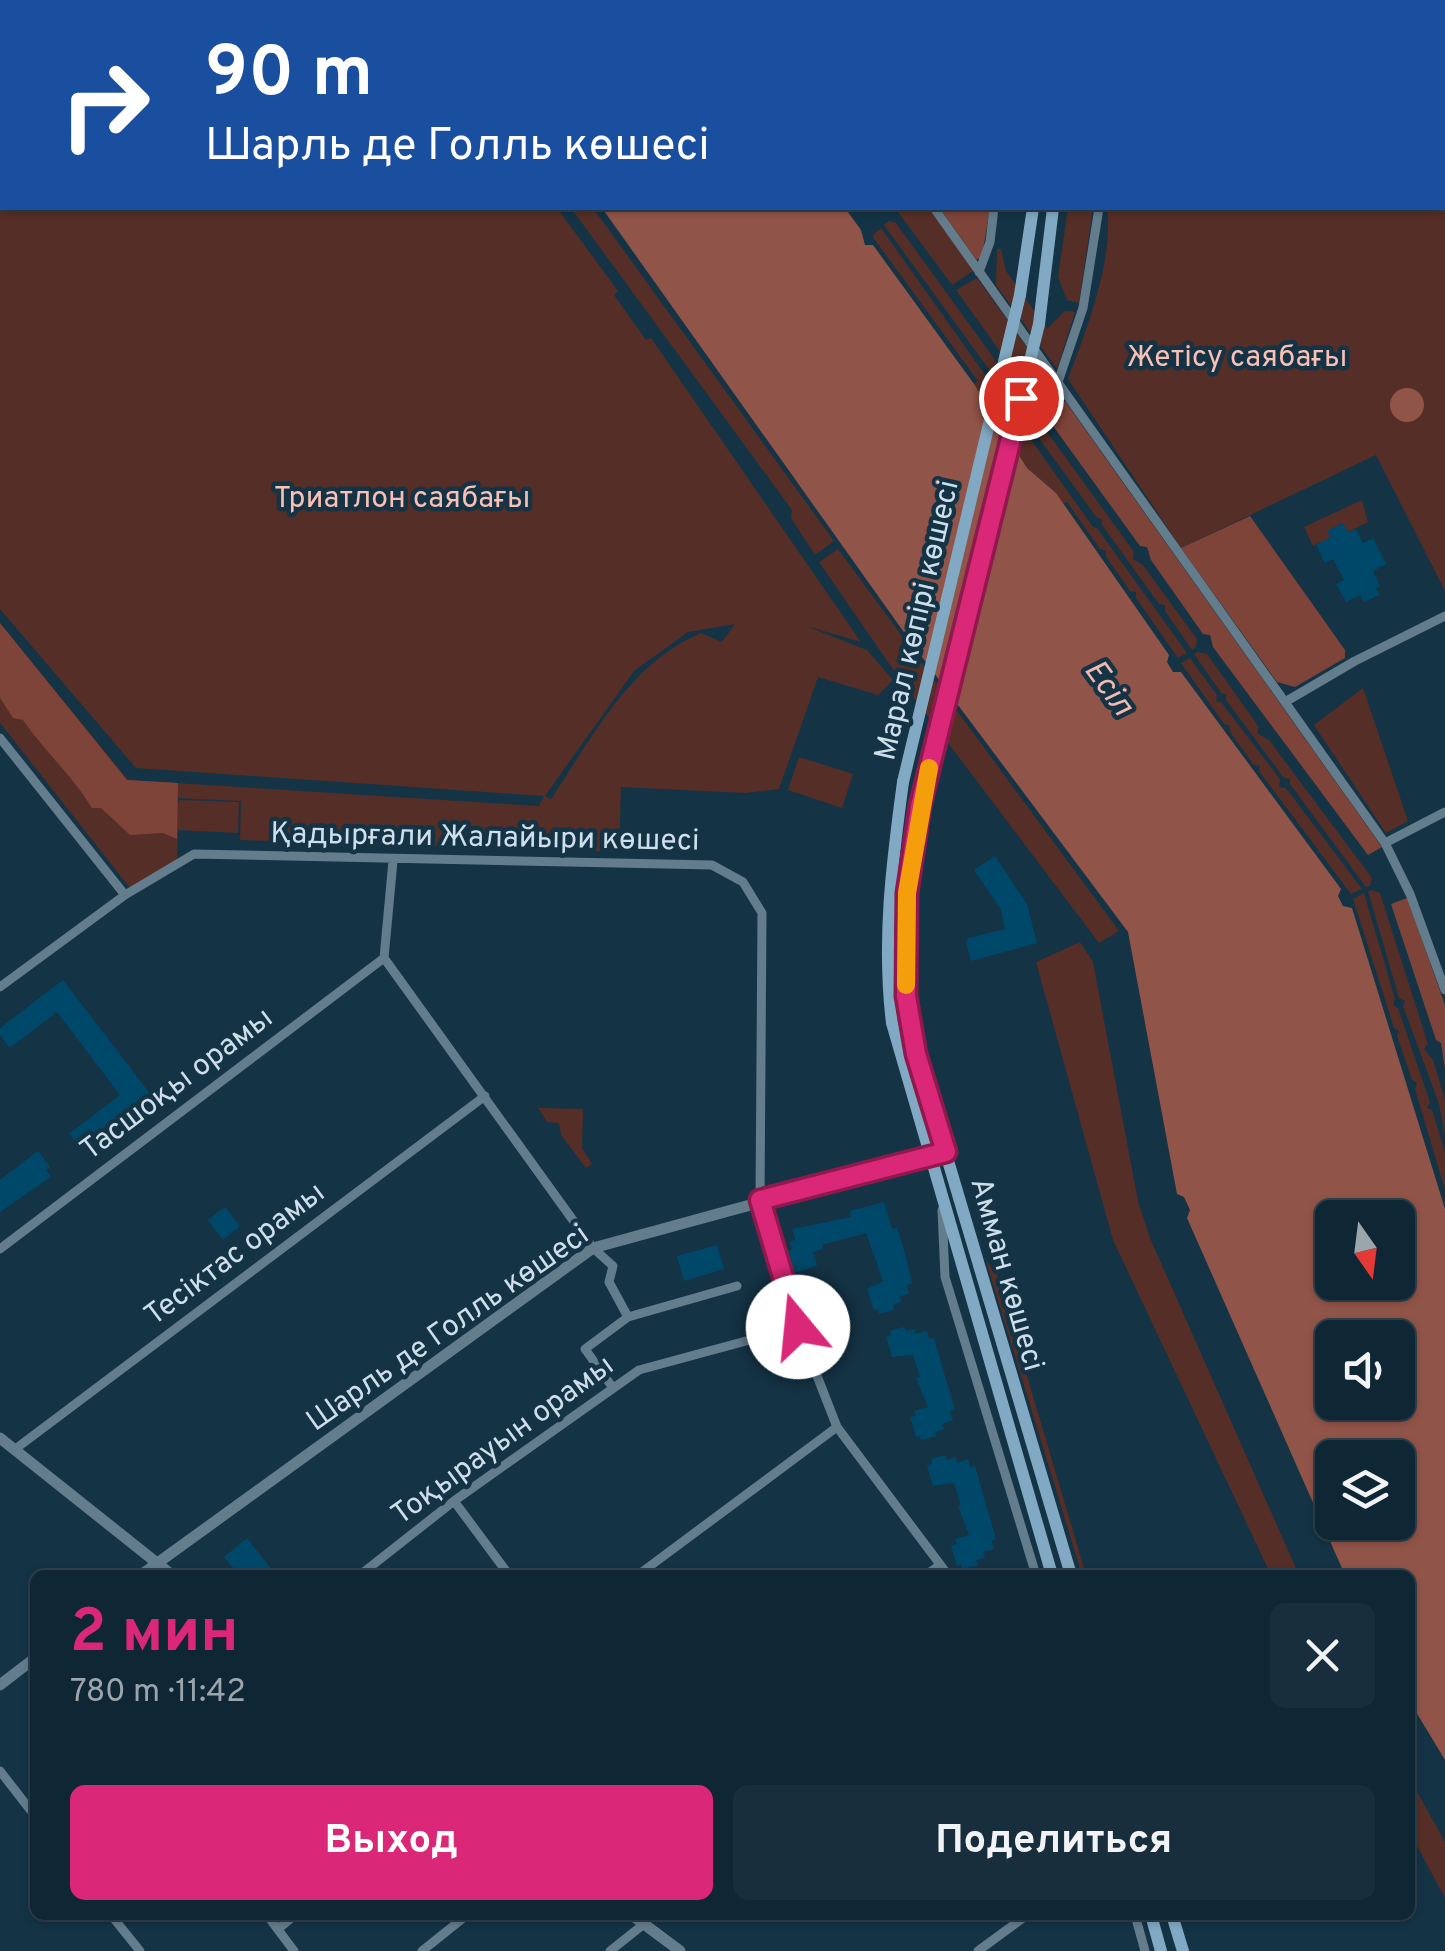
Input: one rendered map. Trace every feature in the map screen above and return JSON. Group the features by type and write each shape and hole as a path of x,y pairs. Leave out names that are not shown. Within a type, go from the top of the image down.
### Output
{"main road":[{"name":"Марал көпірі көшесі","path":"904,782 1020,295 1034,210"},
{"name":"Марал көпірі көшесі","path":"920,806 1039,324 1053,210"},
{"name":"Амман көшесі","path":"904,782 888,896 886,977 892,1023 1051,1570"},
{"name":"Амман көшесі","path":"920,806 907,893 906,996 916,1054 1069,1570"},
{"path":"1153,1920 1162,1951"},
{"path":"1174,1920 1183,1951"}],"street":[{"path":"935,210 1385,843 1410,894 1445,990"},
{"path":"979,272 990,242 994,210"},
{"path":"1058,382 1083,308 1098,210"},
{"path":"1285,702 1445,616"},
{"path":"0,738 125,896"},
{"path":"1385,843 1445,812"},
{"name":"Қадырғали Жалайыри көшесі","path":"0,987 125,896 194,854 712,865 744,882 762,912 760,1200 798,1327 837,1427 944,1570"},
{"path":"393,860 384,958 593,1248 612,1266 610,1282 628,1316"},
{"name":"Тасшоқы орамы","path":"0,1249 384,958"},
{"name":"Тесіктас орамы","path":"14,1450 485,1096"},
{"name":"Шарль де Голль көшесі","path":"148,1570 593,1248 946,1152"},
{"name":"Амман көшесі","path":"942,1197 946,1277 1034,1570"},
{"path":"613,1388 585,1349 628,1316 738,1286"},
{"name":"Тоқырауын орамы","path":"366,1570 454,1501 638,1370 798,1327"},
{"path":"645,1570 837,1427"},
{"path":"0,1438 166,1570"},
{"path":"454,1501 505,1570"},
{"path":"933,1570 940,1565"},
{"path":"0,1685 30,1662"},
{"path":"0,1771 30,1810"},
{"path":"116,1920 140,1951"},
{"path":"271,1920 294,1951"},
{"path":"278,1929 289,1920"},
{"path":"422,1951 462,1920"},
{"path":"639,1920 680,1951"},
{"path":"978,1951 1019,1920"},
{"path":"1137,1920 1146,1951"},
{"path":"610,1951 644,1924"}],"green space":[{"name":"Триатлон саябағы","path":"0,210 558,210 618,291 614,295 646,340 651,338 861,642 806,626 867,650 893,680 878,695 818,677 779,789 746,793 621,787 619,852 240,840 241,801 178,798 178,804 179,800 239,802 238,833 178,830 177,861 130,888 0,723 0,623 128,780 539,806 544,796 136,768 0,609","holes":["735,624 722,642 701,633 676,646 633,682 551,799 545,796 634,671 688,632"]},
{"path":"572,210 594,210 834,541 815,555 791,518 792,510"},
{"path":"896,210 983,210 973,271 952,285"},
{"path":"1068,210 1093,210 1079,303 1067,300 1058,277"},
{"name":"Жетісу саябағы","path":"1107,210 1445,210 1445,591 1376,455 1181,548 1068,379 1102,272"},
{"path":"889,221 896,223 1134,552 1133,559 1143,565 1197,639 1192,650 1165,611 1165,605 1159,604 1102,525 1102,519 1097,518 884,225"},
{"path":"881,228 1187,653 1178,658 1136,598 1136,592 1130,591 1106,557 1106,551 1100,549 1067,502 1061,504 1056,493 1027,468 974,384 978,381 872,236"},
{"path":"997,249 1001,249 1006,271 1047,329 1065,311 1075,312 1057,369 996,285"},
{"path":"977,278 1061,395 1042,410 956,290"},
{"path":"1362,500 1368,522 1348,532 1342,523 1328,531 1331,537 1313,546 1304,527"},
{"path":"838,549 1119,931 1099,943 899,678 819,562"},
{"path":"1194,654 1207,654 1259,727 1257,733 1269,740 1372,878 1370,886 1366,887 1290,779 1284,778 1226,700 1226,694 1221,693"},
{"path":"1190,658 1217,695 1216,701 1221,702 1280,779 1279,787 1286,788 1362,889 1351,894 1259,771 1260,766 1254,765 1230,732 1230,726 1224,724 1181,663"},
{"path":"1363,688 1408,821 1386,833 1314,725"},
{"path":"799,757 853,774 842,808 788,790"},
{"path":"1368,891 1380,893 1428,1044 1424,1049 1433,1060 1445,1100 1445,1136 1439,1104 1403,1006 1405,1001 1399,998"},
{"path":"1364,893 1395,999 1393,1005 1398,1008 1430,1102 1427,1108 1432,1110 1445,1152 1445,1190 1415,1089 1417,1083 1412,1080 1353,899"},
{"path":"1080,942 1093,962 1138,1201 1150,1238 1297,1570 1269,1570 1113,1240 1036,962"},
{"path":"538,1108 583,1109 582,1148 592,1164 586,1168 561,1135 559,1123 547,1122"},
{"path":"986,1261 996,1271 1085,1570 1080,1570"},
{"path":"1415,1788 1445,1842 1445,1898 1415,1842"}],"shaded area":[{"path":"941,210 990,210 982,256 977,260"},
{"path":"1065,401 1382,847 1368,855 1213,647 1210,635 1203,634 1151,560 1147,547 1140,546 1045,415"},
{"path":"1250,516 1345,650 1345,658 1295,687 1277,682 1181,548"},
{"path":"0,623 127,780 178,783 177,839 163,833 130,835 101,808 92,808 23,720 13,718 0,698"},
{"path":"1407,898 1445,1005 1445,1069 1441,1043 1436,1040 1391,904"}],"water":[{"name":"Есіл","path":"603,210 846,210 861,230 865,245 873,245 974,384 1027,468 1056,493 1169,655 1167,662 1173,672 1181,672 1341,889 1338,896 1343,906 1352,908 1445,1209 1445,1760 1415,1710 1415,1570 1343,1570 1330,1540 1415,1540 1415,1440 1315,1440 1315,1507 1187,1218 1190,1210 1184,1197 1177,1194 1128,932 913,645"},
{"path":"1407,388 1419,393 1424,405 1419,417 1407,422 1395,417 1390,405 1395,393"}],"building":[{"path":"1343,523 1348,532 1356,529 1363,543 1373,538 1386,564 1373,571 1380,586 1376,588 1379,595 1364,602 1360,595 1346,602 1336,584 1344,580 1333,559 1325,563 1316,545 1331,537 1327,531"},
{"path":"995,856 1027,904 1037,943 971,961 968,938 1005,929 1001,910 974,870"},
{"path":"63,980 155,1100 90,1153 85,1146 81,1149 69,1134 120,1095 57,1012 10,1048 0,1035 0,1028"},
{"path":"38,1151 50,1167 46,1170 51,1177 0,1212 0,1180"},
{"path":"884,1202 892,1229 897,1228 912,1283 907,1285 909,1294 900,1296 901,1302 893,1305 894,1310 879,1314 878,1309 874,1310 867,1289 883,1281 866,1233 822,1245 823,1249 813,1252 817,1266 793,1273 786,1251 792,1250 789,1242 795,1240 792,1229 851,1217 850,1211"},
{"path":"225,1207 240,1226 223,1240 208,1220"},
{"path":"717,1245 724,1269 684,1281 677,1256"},
{"path":"904,1327 906,1331 914,1329 916,1334 927,1331 929,1339 934,1338 955,1410 950,1411 953,1420 942,1424 944,1429 935,1432 937,1436 921,1440 916,1437 910,1417 916,1416 914,1411 928,1407 916,1378 920,1377 913,1355 892,1357 886,1337 891,1335 890,1331"},
{"path":"945,1455 947,1460 956,1457 957,1463 968,1459 970,1468 975,1466 996,1539 991,1540 994,1549 983,1552 985,1558 976,1560 978,1565 962,1569 961,1564 957,1566 951,1546 957,1544 955,1539 969,1535 954,1483 933,1486 927,1465 932,1464 931,1459"},
{"path":"247,1538 272,1570 235,1570 224,1557"}],"slow traffic":[{"path":"906,985 907,893 929,768"}],"route":[{"path":"798,1327 760,1200 946,1152 916,1054 906,996 907,893 920,806 1021,398"}]}
